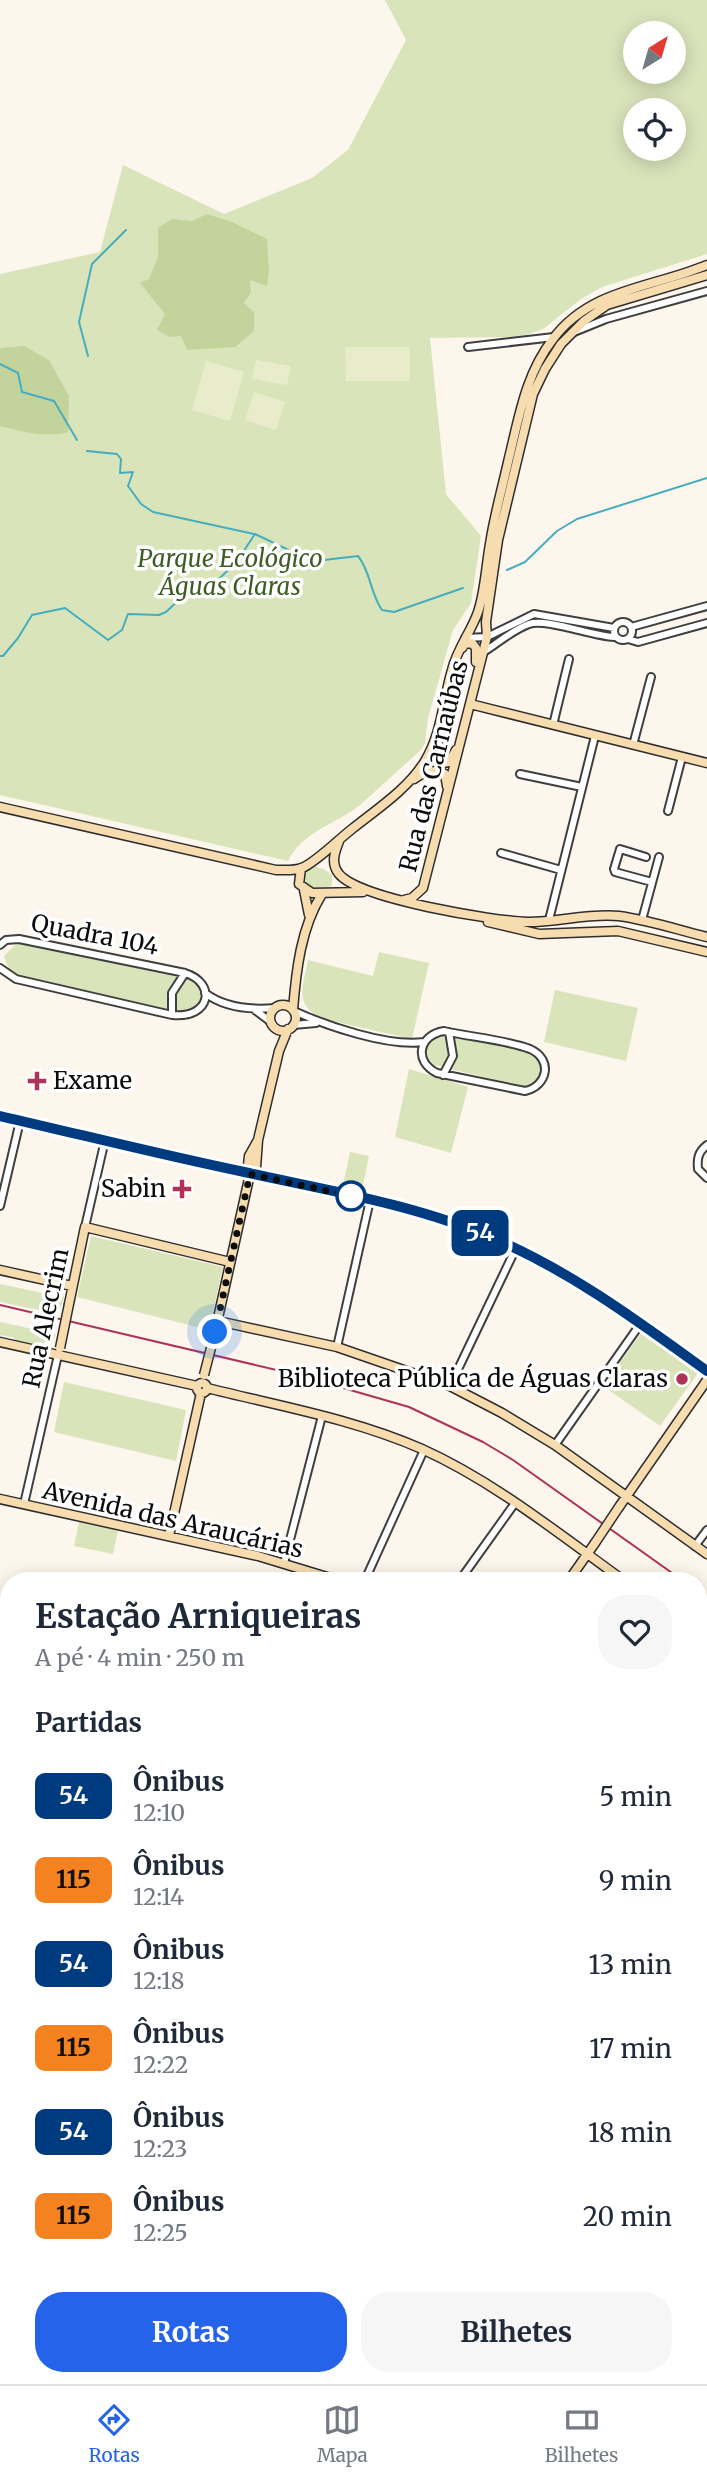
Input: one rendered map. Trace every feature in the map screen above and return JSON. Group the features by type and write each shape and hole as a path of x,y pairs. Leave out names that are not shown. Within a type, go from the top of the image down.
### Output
{"street":[{"name":"Rua das Carnaúbas","path":"301,868 401,789 426,760 441,720 452,669 478,612 492,530 525,389 539,359 554,337 576,316 602,299 707,265"},
{"path":"464,638 487,636 486,622 498,540 533,394 555,352 572,333 607,305 707,275"},
{"path":"572,333 606,319 707,291"},
{"path":"468,347 554,337"},
{"path":"707,606 631,627 621,622 614,628 614,636 621,641 628,639 638,642 707,622"},
{"name":"Rua das Carnaúbas","path":"444,910 426,898 423,888 487,636 534,614 614,628"},
{"name":"Rua das Carnaúbas","path":"482,653 522,628 540,622 614,636"},
{"path":"628,639 632,633 631,627"},
{"path":"452,669 462,648 472,643 476,653 476,676"},
{"path":"553,725 569,659"},
{"path":"633,745 651,677"},
{"path":"470,704 707,763"},
{"path":"441,720 437,759 443,763 449,762 461,743"},
{"path":"549,920 595,736"},
{"path":"668,811 682,757"},
{"path":"401,789 419,775 437,771 447,777 446,799"},
{"path":"520,774 582,787"},
{"path":"0,807 276,870 301,868 301,887 309,918"},
{"path":"340,839 334,862 338,873 346,881 370,892"},
{"path":"646,857 620,849 614,869 615,872 652,882"},
{"path":"501,853 561,870"},
{"path":"642,920 659,857"},
{"path":"276,870 312,894 370,892 476,916 531,922 606,915 642,920 707,937"},
{"name":"Rua das Carnaúbas","path":"404,900 412,898 423,888"},
{"path":"169,1536 250,1174 256,1167 258,1140 279,1051 296,1020 293,1010 295,986 309,918 322,894"},
{"path":"476,916 527,933 614,931 707,952"},
{"path":"673,944 676,929"},
{"name":"Quadra 104","path":"0,945 6,940 19,939 185,973 196,978 205,993 222,1003 255,1010 277,1007"},
{"name":"Quadra 104","path":"0,968 16,979 172,1015 190,1015 203,1006 222,1003"},
{"name":"Quadra 104","path":"172,1015 173,993 185,973"},
{"path":"279,1051 271,1014 295,986"},
{"path":"203,1006 205,993"},
{"path":"277,1007 287,1006 318,1022 409,1044 421,1052 431,1070 443,1075 525,1091 539,1085 546,1070 544,1060 532,1050 449,1032 433,1033 424,1042 421,1052"},
{"name":"Quadra 104","path":"255,1010 272,1024"},
{"path":"272,1024 281,1030 318,1022"},
{"path":"443,1075 453,1056 449,1032"},
{"path":"409,1044 424,1042"},
{"path":"0,1116 370,1200 457,1225 516,1248 570,1277 641,1323 707,1371"},
{"path":"0,1206 20,1121"},
{"name":"Rua Alecrim","path":"24,1504 105,1140"},
{"path":"707,1145 700,1151 697,1161 698,1169 707,1178"},
{"path":"337,1347 370,1200"},
{"path":"85,1227 230,1262"},
{"path":"450,1386 516,1248"},
{"path":"0,1270 72,1286"},
{"path":"218,1321 337,1347 450,1386 555,1445 707,1555"},
{"path":"555,1445 641,1323"},
{"path":"0,1342 59,1351 374,1430 424,1450 471,1475 612,1572"},
{"path":"575,1572 707,1380"},
{"path":"284,1563 322,1416"},
{"path":"369,1572 424,1450"},
{"name":"Avenida das Araucárias","path":"0,1499 169,1536 312,1572"},
{"path":"466,1572 515,1503"},
{"path":"695,1546 707,1530"}],"green space":[{"name":"Parque Ecológico Águas Claras","path":"385,0 707,0 707,254 602,287 581,299 543,329 520,337 430,338 446,494 481,536 471,603 453,630 421,750 360,805 302,843 288,861 0,795 0,274 100,252 123,165 224,214 312,178 348,150 406,40"},
{"path":"207,214 232,222 267,239 267,286 250,280 251,292 244,303 254,312 254,331 235,347 187,350 181,336 170,337 157,330 165,314 140,283 149,279 158,257 158,228 172,219 192,221"},
{"path":"24,346 49,360 69,396 68,432 43,434 0,426 0,348"},
{"path":"345,347 410,347 410,381 346,381"},
{"path":"256,360 291,366 287,385 252,379"},
{"path":"206,361 244,372 230,421 192,410"},
{"path":"254,392 285,402 276,430 245,420"},
{"path":"316,867 332,875 332,885 326,890 312,891 301,881 307,869"},
{"path":"21,943 192,980 201,989 204,999 191,1014 175,1013 19,976 9,968 4,956"},
{"path":"379,952 429,963 412,1039 323,1019 307,1008 304,1002 302,995 308,960 373,976"},
{"path":"555,990 638,1008 626,1061 544,1042"},
{"path":"445,1033 529,1052 539,1060 541,1074 530,1087 434,1065 426,1054 426,1045 433,1038"},
{"path":"409,1069 468,1087 451,1153 395,1137"},
{"path":"350,1152 369,1156 362,1190 343,1185"},
{"path":"91,1236 223,1267 209,1330 77,1297"},
{"path":"0,1284 52,1295 59,1293 63,1294 64,1298 58,1314 0,1302"},
{"path":"0,1322 56,1334 49,1350 14,1342 14,1338 0,1335"},
{"path":"642,1332 698,1373 660,1426 603,1386"},
{"path":"64,1382 186,1410 176,1461 54,1432"},
{"path":"79,1522 118,1530 113,1554 74,1546"}],"waterway":[{"path":"88,356 79,322 92,264 126,230"},
{"path":"0,364 18,373 22,392 54,401 77,440"},
{"path":"87,451 117,454 121,459 120,473 133,472 128,486 141,504 153,512 254,534"},
{"path":"507,570 525,562 557,531 577,519 707,478"},
{"path":"0,656 3,656 18,638 32,615 65,608 108,640 122,630 128,614 159,615 185,594 214,584 237,561 255,534 299,555 324,560 358,556 382,610 394,612 463,588"}],"railway":[{"path":"0,1305 298,1375 409,1407 483,1442 513,1460 671,1572"}],"bus line":[{"name":"54","path":"0,1116 370,1200 492,1237 570,1277 707,1371"}],"place":[{"name":"Exame","path":"37,1081"},
{"name":"Sabin","path":"182,1189"},
{"name":"Biblioteca Pública de Águas Claras","path":"682,1379"}],"route":[{"path":"215,1332 250,1174 351,1196"}]}
